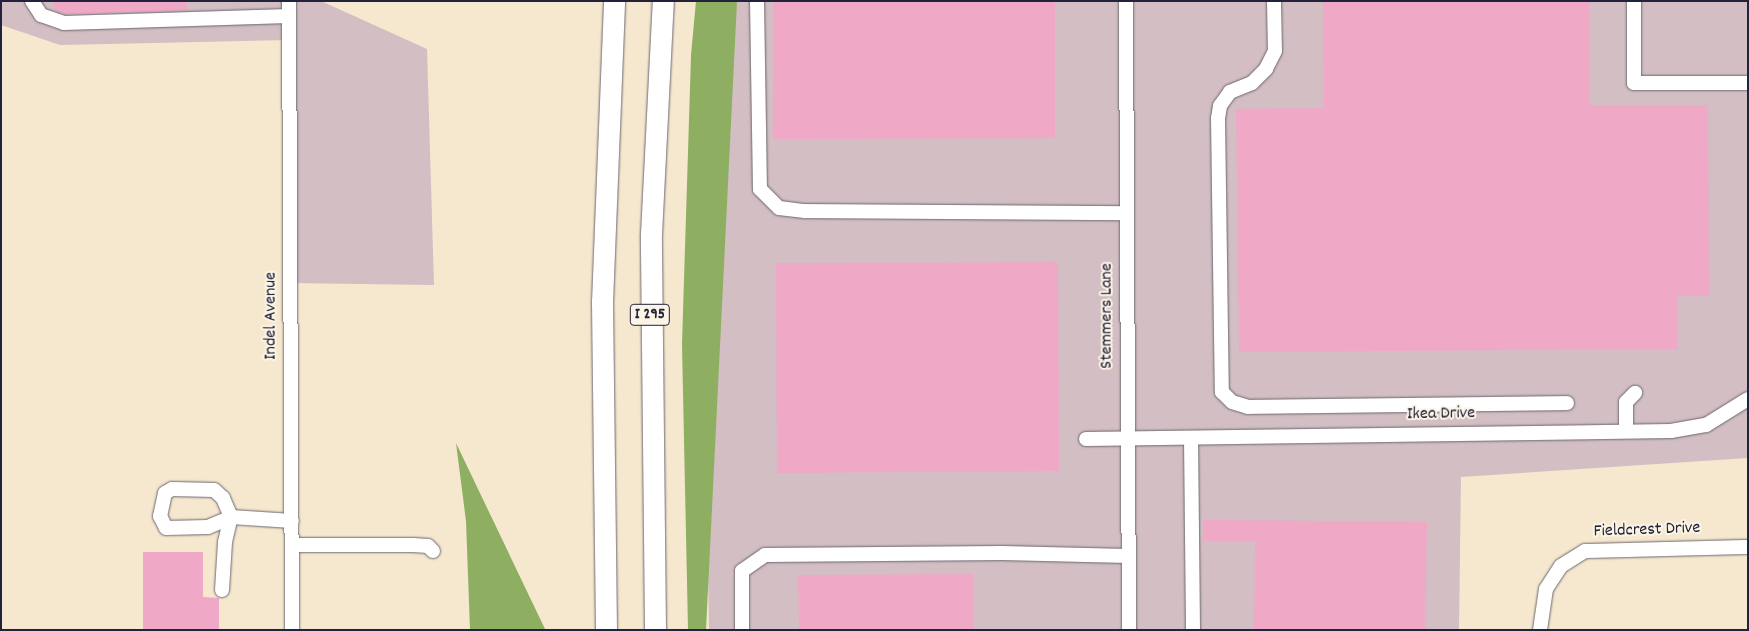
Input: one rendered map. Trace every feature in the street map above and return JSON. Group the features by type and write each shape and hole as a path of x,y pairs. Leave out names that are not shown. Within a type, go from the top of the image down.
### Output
{"highway":[{"path":"606,630 602,302 613,1"},
{"name":"I 295","path":"654,630 650,243 663,1"}],"street":[{"path":"32,1 41,15 64,23 289,16"},
{"name":"Indel Avenue","path":"289,1 292,630"},
{"path":"757,1 760,189 779,208 805,211 1126,213"},
{"name":"Stemmers Lane","path":"1126,1 1129,630"},
{"path":"1274,1 1275,50 1266,69 1252,83 1230,92 1220,106 1218,118 1222,392 1232,402 1248,408 1567,403"},
{"path":"1634,1 1634,83 1748,83"},
{"path":"1626,431 1626,402 1635,394"},
{"name":"Ikea Drive","path":"1086,439 1671,431 1706,425 1748,399"},
{"path":"1191,438 1194,630"},
{"path":"222,590 224,542 231,518 223,498 214,490 172,490 165,493 161,500 162,523 166,528 208,527 231,518 292,521"},
{"path":"292,546 414,544 428,546 433,551"},
{"name":"Fieldcrest Drive","path":"1540,630 1546,589 1561,566 1585,551 1617,548 1748,547"},
{"path":"742,630 742,571 765,555 1002,553 1128,556"}],"shaded area":[{"path":"1,1 321,1 427,49 434,285 286,283 288,40 60,45 1,25"},
{"path":"723,1 1748,1 1748,458 1461,477 1459,630 709,630 701,163"}],"green space":[{"path":"696,1 737,1 706,630 688,630 682,344 691,55"},
{"path":"456,443 545,630 470,630 466,521"}],"building":[{"path":"54,1 187,1 187,10 65,14 54,10"},
{"path":"773,1 1055,1 1055,138 773,139"},
{"path":"1323,1 1589,1 1590,105 1708,105 1709,295 1678,296 1678,349 1239,352 1236,109 1324,108"},
{"path":"1058,262 1059,471 777,473 776,263"},
{"path":"1203,520 1427,522 1425,630 1254,630 1255,541 1203,541"},
{"path":"143,552 203,552 203,597 219,598 219,630 143,630"},
{"path":"973,574 974,630 799,630 798,575"}]}
